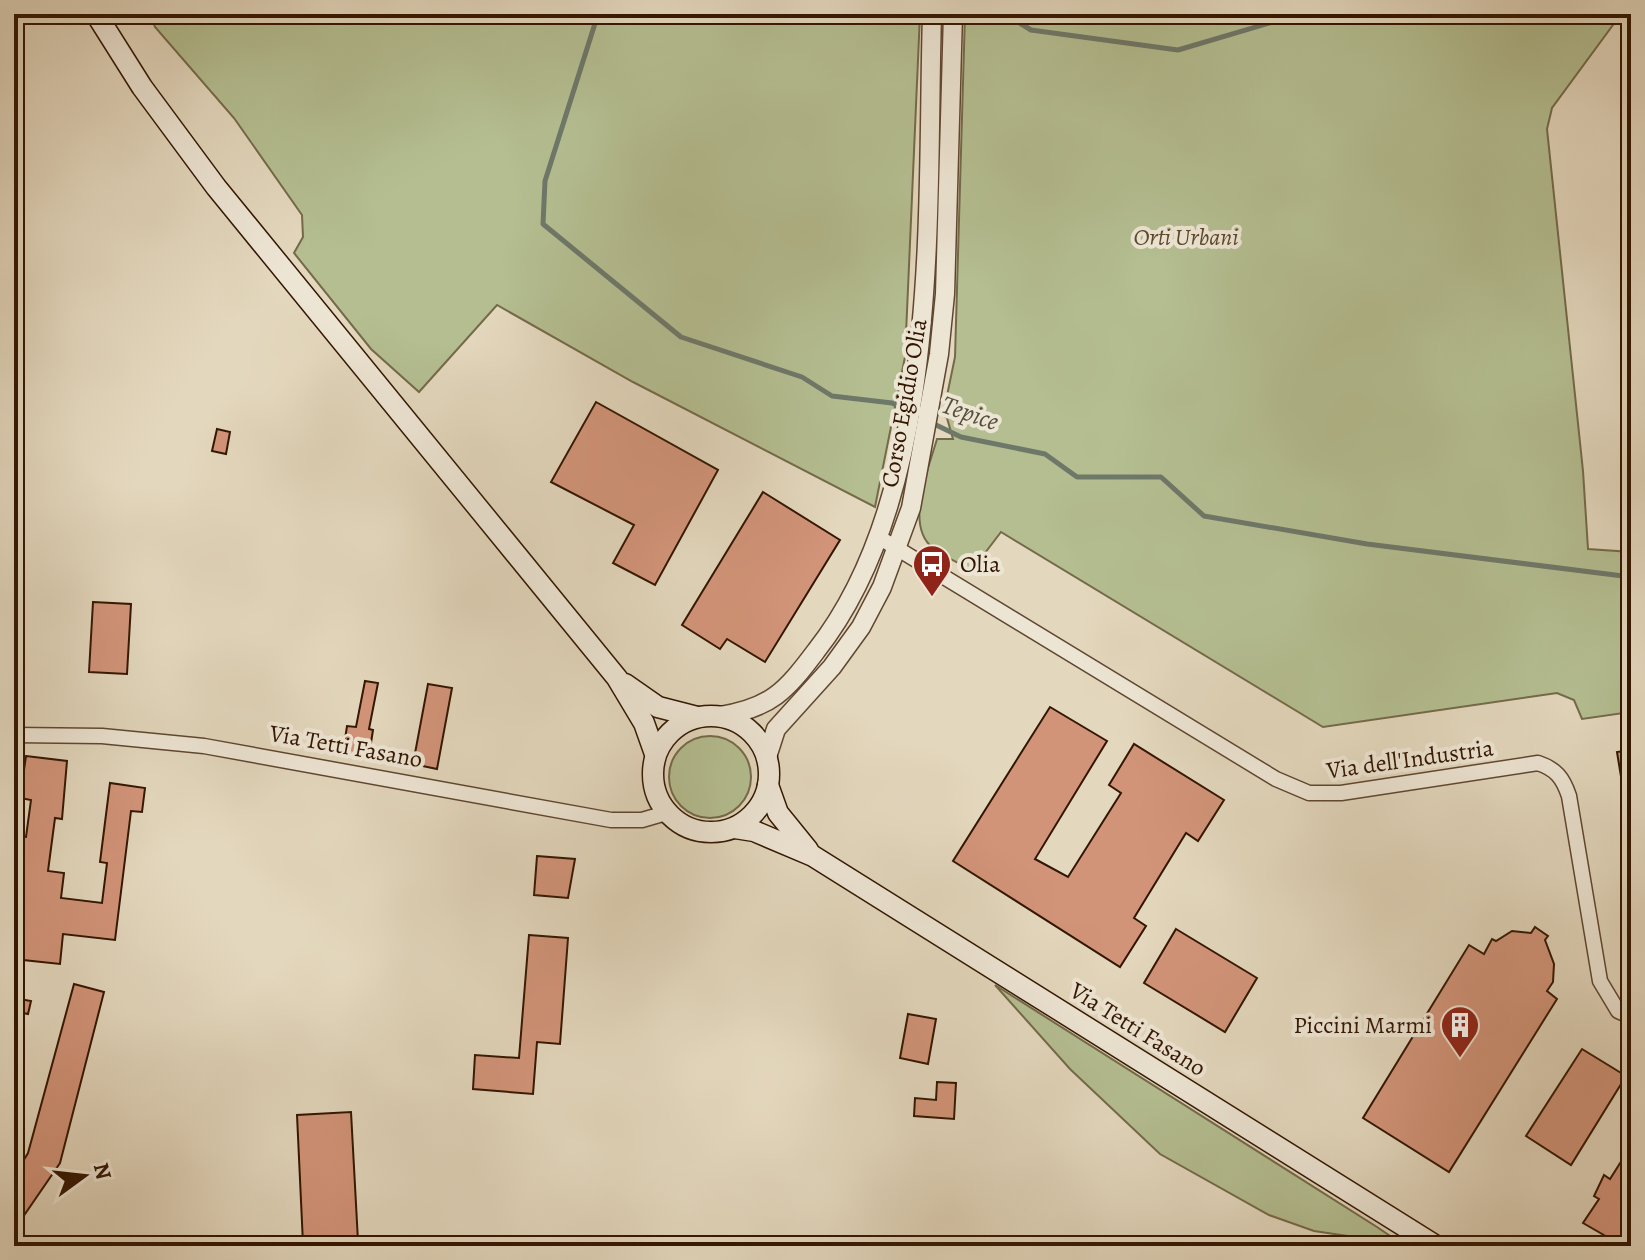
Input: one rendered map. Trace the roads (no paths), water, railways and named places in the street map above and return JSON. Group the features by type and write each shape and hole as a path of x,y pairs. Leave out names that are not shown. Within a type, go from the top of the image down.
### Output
{"main road":[{"path":"96,14 142,87 216,187 617,678 644,723 655,754 653,785 666,813 680,825 698,832 717,833 735,828 750,818 762,803 768,785 767,757 749,730 720,716 697,717 658,707 617,678"},
{"path":"655,754 665,737 679,725 697,717"},
{"name":"Via Tetti Fasano","path":"768,785 778,813 813,856"},
{"name":"Via Tetti Fasano","path":"735,828 754,831 813,856 1436,1246"}],"street":[{"name":"Corso Egidio Olia","path":"720,716 772,701 838,624 880,538 893,497 922,335 932,14"},
{"name":"Corso Egidio Olia","path":"767,757 776,729 832,667 861,627 882,587 911,508 930,407 945,294 953,14"},
{"name":"Via dell'Industria","path":"880,538 898,546 1276,779 1309,793 1341,793 1538,763 1549,767 1563,780 1569,796 1600,981 1618,1011 1631,1017"},
{"name":"Via Tetti Fasano","path":"14,735 102,736 204,746 611,820 642,820 666,813"}],"waterway":[{"name":"Tepice","path":"598,14 545,181 543,224 681,337 802,377 832,396 892,403 905,409"},
{"path":"1005,14 1031,30 1178,50 1300,14"},
{"name":"Tepice","path":"932,423 961,437 1045,454 1077,477 1161,477 1204,516 1367,544 1631,577"}],"place":[{"name":"Olia","path":"932,598"},
{"name":"Piccini Marmi","path":"1460,1059"}],"park label":[{"name":"Orti Urbani","path":"1186,237"}]}
